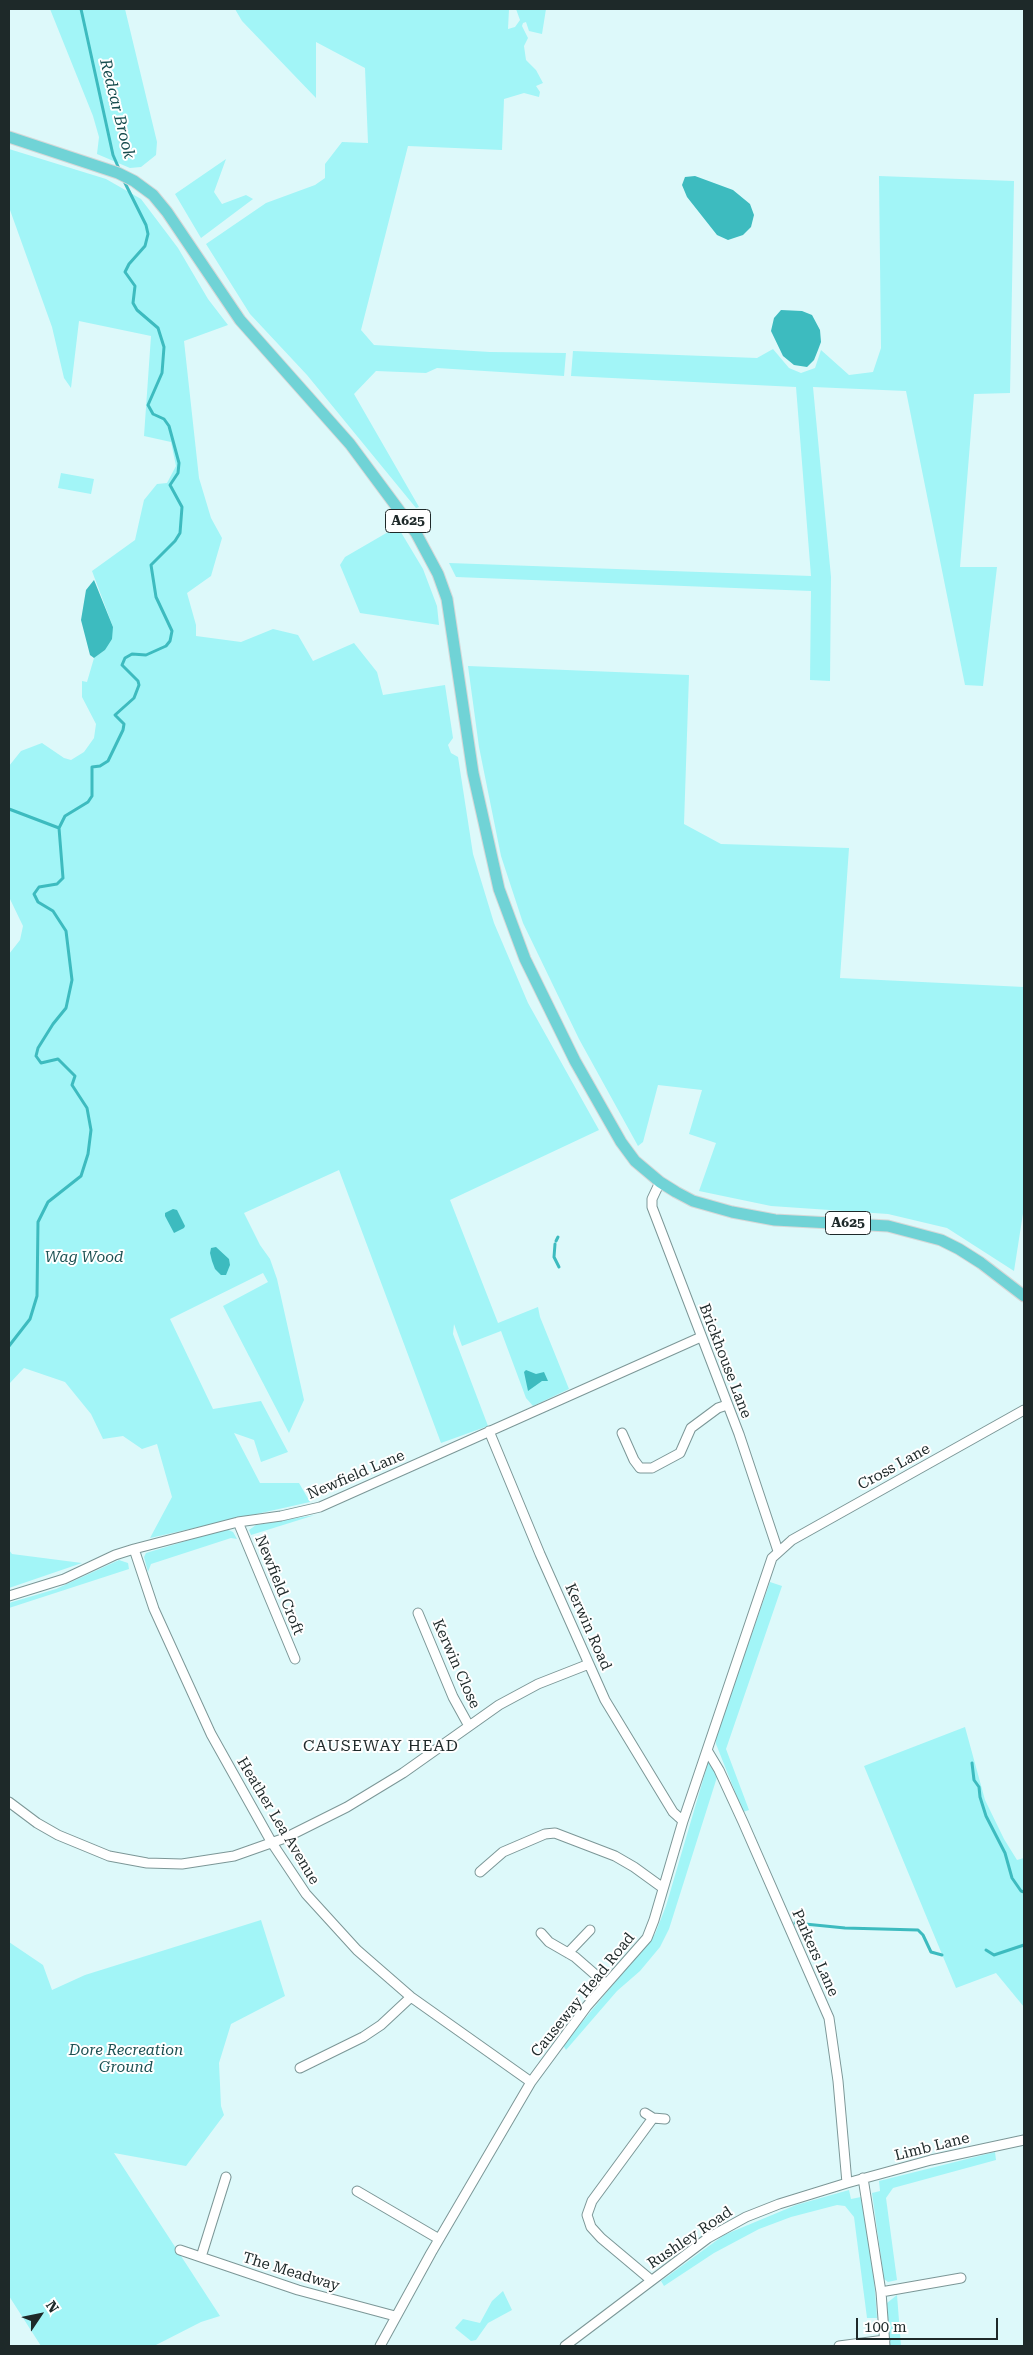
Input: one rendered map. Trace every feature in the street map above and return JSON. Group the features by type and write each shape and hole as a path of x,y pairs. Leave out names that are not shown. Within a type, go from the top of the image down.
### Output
{"main road":[{"name":"A625","path":"9,137 118,173 140,184 153,195 167,212 240,320 350,444 416,533 438,574 447,599 473,774 495,874 507,912 550,1010 607,1118 621,1142 635,1160 660,1182 693,1201 732,1212 775,1220 879,1225 914,1232 959,1249 1024,1296"}],"street":[{"name":"Brickhouse Lane","path":"660,1182 652,1198 652,1206 727,1405 778,1551"},
{"name":"Newfield Lane","path":"9,1596 64,1578 115,1555 134,1549 238,1522 281,1516 320,1507 701,1337"},
{"path":"622,1433 634,1460 640,1468 652,1468 680,1453 691,1428 718,1408 727,1405"},
{"name":"Cross Lane","path":"778,1551 792,1540 1024,1410"},
{"name":"Kerwin Road","path":"489,1431 540,1554 614,1717 673,1812 683,1821"},
{"name":"Newfield Croft","path":"238,1522 295,1659"},
{"name":"Heather Lea Avenue","path":"134,1549 154,1609 192,1695 237,1783 297,1881 322,1913 357,1950 411,1997 530,2082"},
{"name":"Causeway Head Road","path":"380,2346 439,2238 530,2082 556,2046 606,1984 647,1938 683,1821 769,1565 778,1551"},
{"name":"Kerwin Close","path":"418,1613 452,1697 469,1726"},
{"path":"9,1802 37,1823 76,1844 109,1856 165,1864 201,1862 234,1856 272,1843 314,1825 379,1789 520,1693 589,1664"},
{"name":"Parkers Lane","path":"707,1750 719,1770 739,1813 828,2018 838,2080 847,2183"},
{"path":"480,1872 503,1852 545,1834 555,1833 615,1856 663,1888"},
{"path":"568,1953 590,1930"},
{"path":"541,1933 549,1942 568,1953 606,1984"},
{"path":"300,2068 364,2037 381,2025 411,1997"},
{"path":"645,2113 654,2118 665,2118"},
{"path":"651,2280 602,2238 591,2226 587,2214 592,2200 654,2118"},
{"name":"Limb Lane","path":"847,2183 931,2160 1024,2140"},
{"path":"201,2257 226,2177"},
{"path":"839,2346 885,2343 881,2292 863,2178"},
{"name":"Rushley Road","path":"565,2346 651,2280 729,2225 779,2204 847,2183"},
{"path":"357,2190 439,2238"},
{"name":"The Meadway","path":"180,2250 289,2287 395,2316"},
{"path":"881,2292 961,2278"}],"green space":[{"path":"50,9 125,9 157,142 156,155 141,167 130,168 97,154 99,137 93,116"},
{"path":"235,9 509,9 508,29 515,27 520,20 516,9 546,9 542,34 529,31 526,22 522,26 528,38 524,46 526,60 536,70 543,83 536,86 540,92 539,97 524,93 504,99 502,150 408,146 361,330 374,345 490,352 566,353 564,376 437,368 426,373 376,371 354,394 419,507 416,508 307,375 250,314 206,244 266,203 315,185 325,178 325,164 342,142 368,143 365,68 316,42 316,98 242,21"},
{"name":"Wag Wood","path":"9,149 106,179 141,199 178,248 208,299 228,325 184,341 199,478 211,518 222,538 211,576 187,593 196,625 196,636 241,642 273,629 298,635 313,661 354,643 377,672 383,695 445,685 453,738 448,745 451,753 458,757 473,854 494,923 528,1003 599,1130 450,1200 498,1323 538,1307 540,1317 569,1389 533,1406 526,1398 501,1331 462,1346 454,1324 453,1334 488,1426 441,1443 339,1170 244,1213 260,1245 270,1259 277,1279 304,1400 289,1433 223,1306 268,1282 263,1273 170,1319 213,1409 261,1401 288,1452 261,1462 254,1440 234,1433 260,1483 299,1483 310,1502 150,1538 172,1497 157,1444 142,1449 123,1436 103,1439 91,1414 65,1382 24,1368 9,1384 9,954 20,940 23,926 9,897 9,766 21,751 42,743 64,758 71,760 84,752 94,738 96,724 82,697 82,681 87,682 94,658 105,650 113,627 92,571 135,540 144,500 157,484 167,483 176,466 171,442 144,436 151,336 79,321 71,388 64,378 52,327 10,210"},
{"path":"226,159 214,192 222,204 246,195 253,199 201,238 175,194"},
{"path":"879,176 1014,181 1010,393 974,394 960,567 997,567 983,686 965,685 906,391 813,387 831,577 830,681 810,680 811,591 456,577 449,563 811,576 796,387 571,376 573,351 757,358 773,349 789,368 801,373 815,368 821,350 849,375 873,372 881,348"},
{"path":"61,473 94,479 91,494 58,488"},
{"path":"395,528 399,529 423,569 437,606 439,625 360,613 340,565 345,557"},
{"path":"468,666 689,675 684,824 721,844 849,848 840,978 1024,987 1024,1207 1014,1271 947,1228 888,1214 771,1206 699,1191 716,1143 689,1134 702,1090 658,1085 643,1142 638,1146 579,1039 523,923 501,856 479,747"},
{"path":"315,1515 251,1535 249,1530 256,1525"},
{"path":"226,1529 233,1532 237,1539 231,1538 151,1564 148,1572 144,1557 146,1553"},
{"path":"9,1550 12,1554 82,1563 9,1588"},
{"path":"119,1560 128,1563 129,1569 9,1608 9,1603 56,1589"},
{"path":"770,1582 782,1586 726,1749 749,1810 743,1812 716,1744 716,1735"},
{"path":"965,1727 985,1800 1004,1839 1017,1860 1024,1858 1024,2007 996,1973 956,1988 864,1766"},
{"path":"711,1762 718,1774 669,1929 660,1947 640,1971 617,1991 566,2050 563,2045 655,1934 666,1906 708,1763"},
{"name":"Dore Recreation Ground","path":"261,1920 285,1996 231,2024 219,2063 221,2106 224,2115 186,2166 114,2153 220,2316 201,2322 154,2346 41,2346 9,2296 9,1942 43,1965 52,1990 85,1975"},
{"path":"995,2152 996,2160 893,2188 886,2198 897,2280 888,2282 884,2279 872,2193 880,2191 879,2181"},
{"path":"849,2190 851,2199 861,2197 874,2279 877,2318 867,2318 854,2217 845,2206 837,2205 791,2217 759,2229 714,2253 664,2286 661,2281 724,2235 796,2205"},
{"path":"503,2291 512,2310 488,2323 476,2340 471,2341 455,2328 463,2319 480,2323 492,2301"},
{"path":"897,2295 901,2346 889,2346 887,2303"}],"shaded area":[{"path":"695,176 733,190 750,204 754,215 751,227 743,235 728,240 717,235 687,197 682,185 685,177"},
{"path":"781,310 802,311 812,315 820,330 821,342 814,360 807,367 794,365 783,356 771,331 774,318"},
{"path":"94,580 113,627 112,639 105,650 94,658 90,655 81,620 86,590"},
{"path":"173,1209 177,1210 185,1226 174,1233 165,1216 165,1213"},
{"path":"216,1247 229,1259 230,1265 226,1275 221,1275 215,1269 212,1261 211,1248"},
{"path":"526,1370 536,1374 544,1372 548,1381 542,1381 528,1391 524,1372"}],"waterway":[{"name":"Redcar Brook","path":"81,9 113,155 120,171"},
{"name":"Redcar Brook","path":"9,1346 30,1319 37,1296 38,1222 48,1202 81,1176 88,1154 91,1130 87,1108 72,1085 75,1076 58,1059 41,1063 36,1056 38,1048 66,1008 72,980 66,931 53,911 38,902 34,894 39,887 57,884 63,878 59,828 65,816 88,802 92,796 92,767 100,766 108,761 123,730 124,724 115,715 134,698 139,685 138,681 122,665 125,658 132,654 146,655 166,646 170,641 172,631 156,597 151,565 175,541 180,533 182,507 170,485 178,473 179,463 169,426 164,419 153,414 148,405 162,373 164,347 158,328 137,310 133,303 135,286 125,272 129,264 145,246 148,234 146,225 123,179"},
{"path":"9,809 59,828"},
{"path":"556,1241 558,1237"},
{"path":"555,1244 554,1257 559,1267"},
{"path":"972,1763 974,1780 979,1787 986,1816 1005,1853 1012,1878 1021,1891 1024,1892"},
{"path":"795,1923 845,1928 918,1930 923,1935 931,1952 942,1955"},
{"path":"986,1950 994,1955 1024,1945"}],"district":[{"name":"CAUSEWAY HEAD","path":"381,1746"}]}
